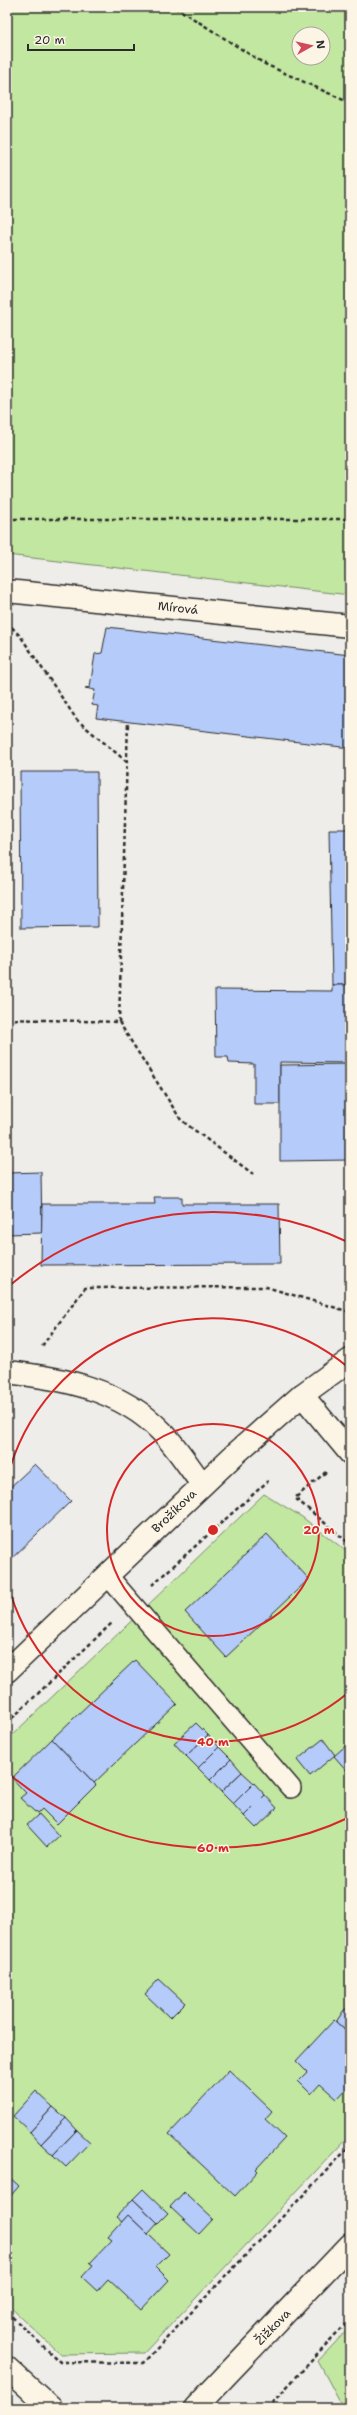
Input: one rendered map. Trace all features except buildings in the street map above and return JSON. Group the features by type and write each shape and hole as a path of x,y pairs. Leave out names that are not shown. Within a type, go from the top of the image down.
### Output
{"street":[{"name":"Mírová","path":"7,591 350,626"},
{"name":"Brožíkova","path":"7,1671 108,1576 202,1484 302,1395 350,1360"},
{"path":"12,1372 83,1384 124,1403 160,1431 202,1484"},
{"path":"302,1395 350,1453"},
{"name":"Žižkova","path":"195,2408 350,2245"},
{"path":"7,2368 51,2408"}],"lane":[{"path":"108,1576 291,1788"}],"path":[{"path":"175,7 265,64 350,103"},
{"path":"7,519 350,519"},
{"path":"7,622 22,637 77,720 127,762"},
{"path":"128,722 119,1022 181,1120 253,1174"},
{"path":"7,1019 119,1022"},
{"path":"12,1372 44,1343 85,1288 266,1287 350,1312"},
{"path":"332,1468 294,1498 350,1544"},
{"path":"7,2312 60,2362 143,2363 350,2146"},
{"path":"268,2408 350,2320"}],"green space":[{"path":"7,7 350,7 350,595 7,555"},
{"path":"264,1494 302,1517 350,1554 350,2135 144,2353 60,2354 7,2304 7,1740"},
{"path":"350,2327 350,2408 343,2408 318,2361"}]}
